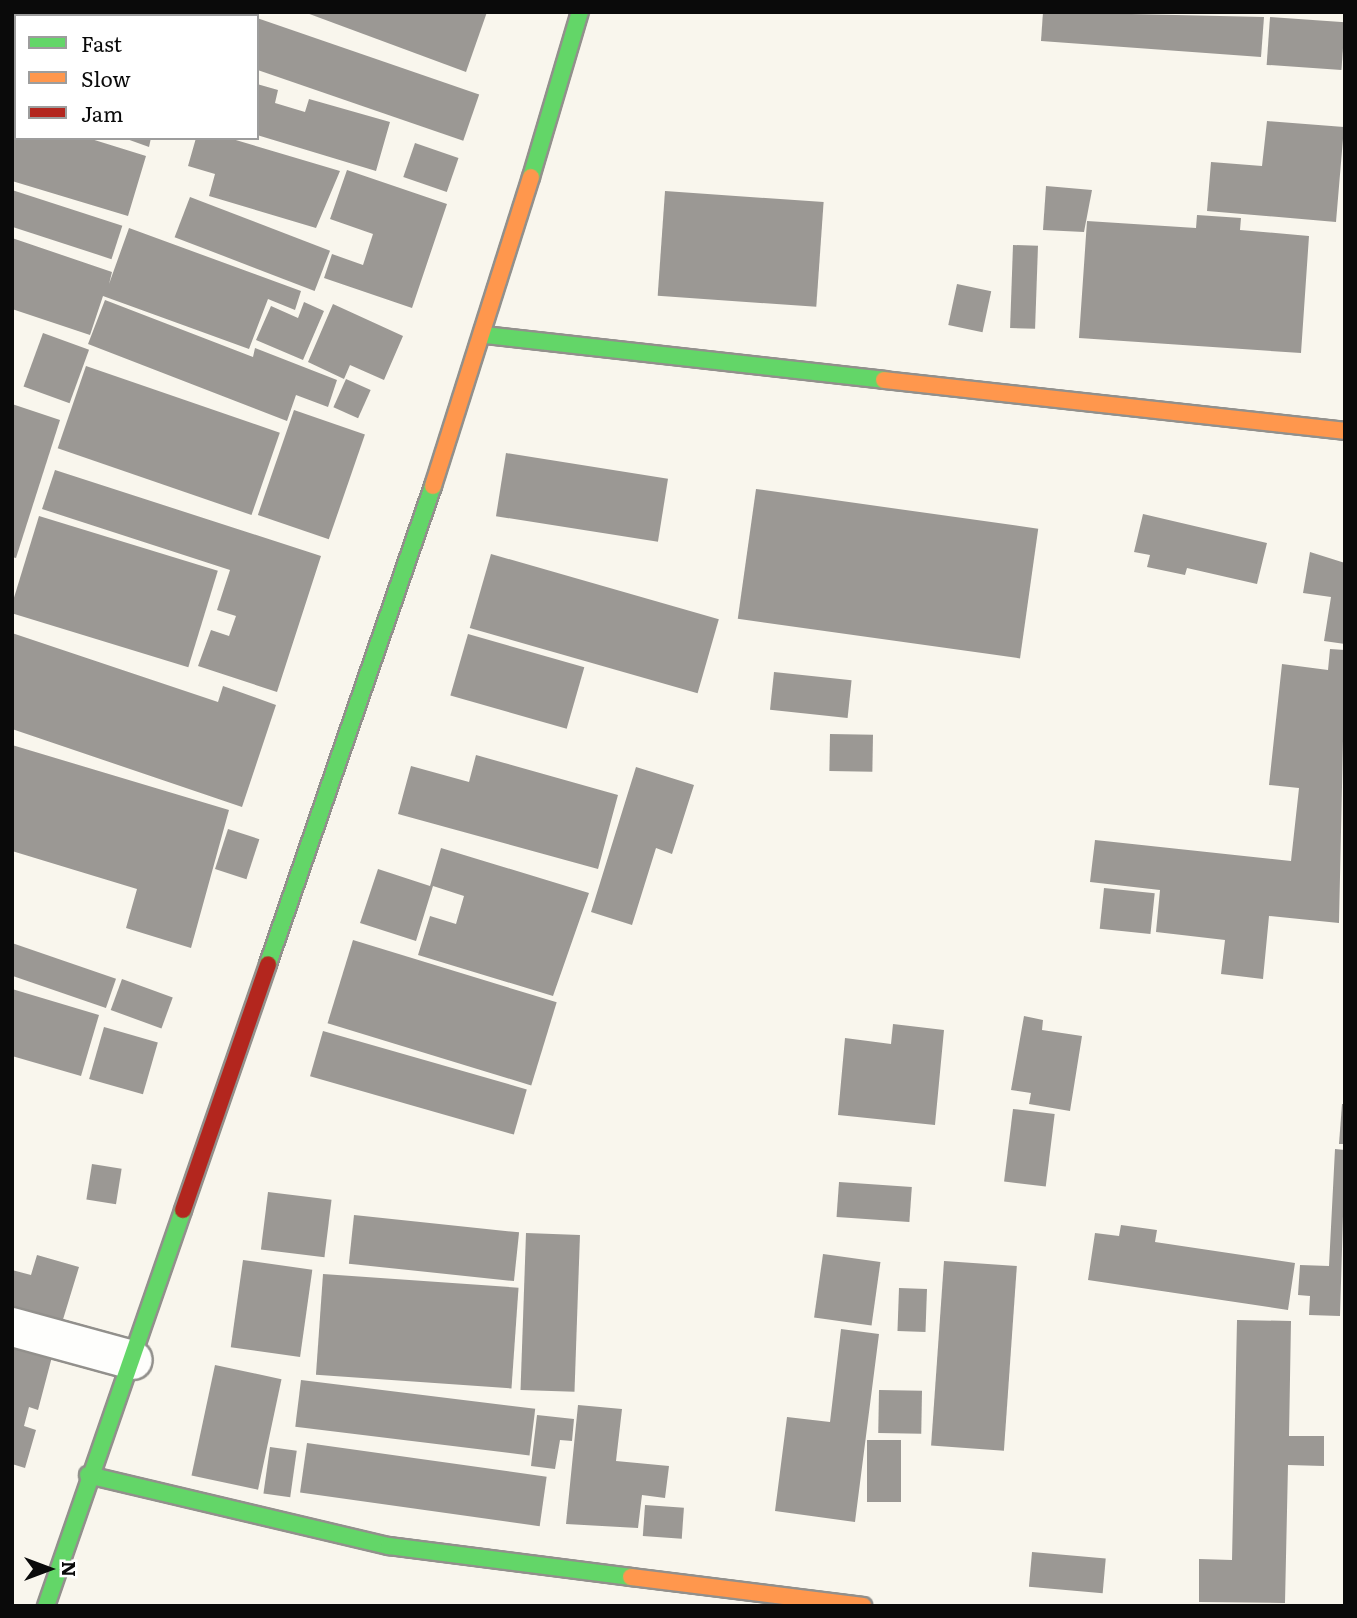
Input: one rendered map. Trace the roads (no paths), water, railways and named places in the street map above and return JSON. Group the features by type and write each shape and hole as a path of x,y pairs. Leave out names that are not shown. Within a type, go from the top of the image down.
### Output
{"street":[{"path":"46,1606 88,1475 133,1360 485,335 580,12"},
{"path":"485,335 1345,430"},
{"path":"12,1327 133,1360"},
{"path":"88,1475 389,1546 863,1606"}]}
